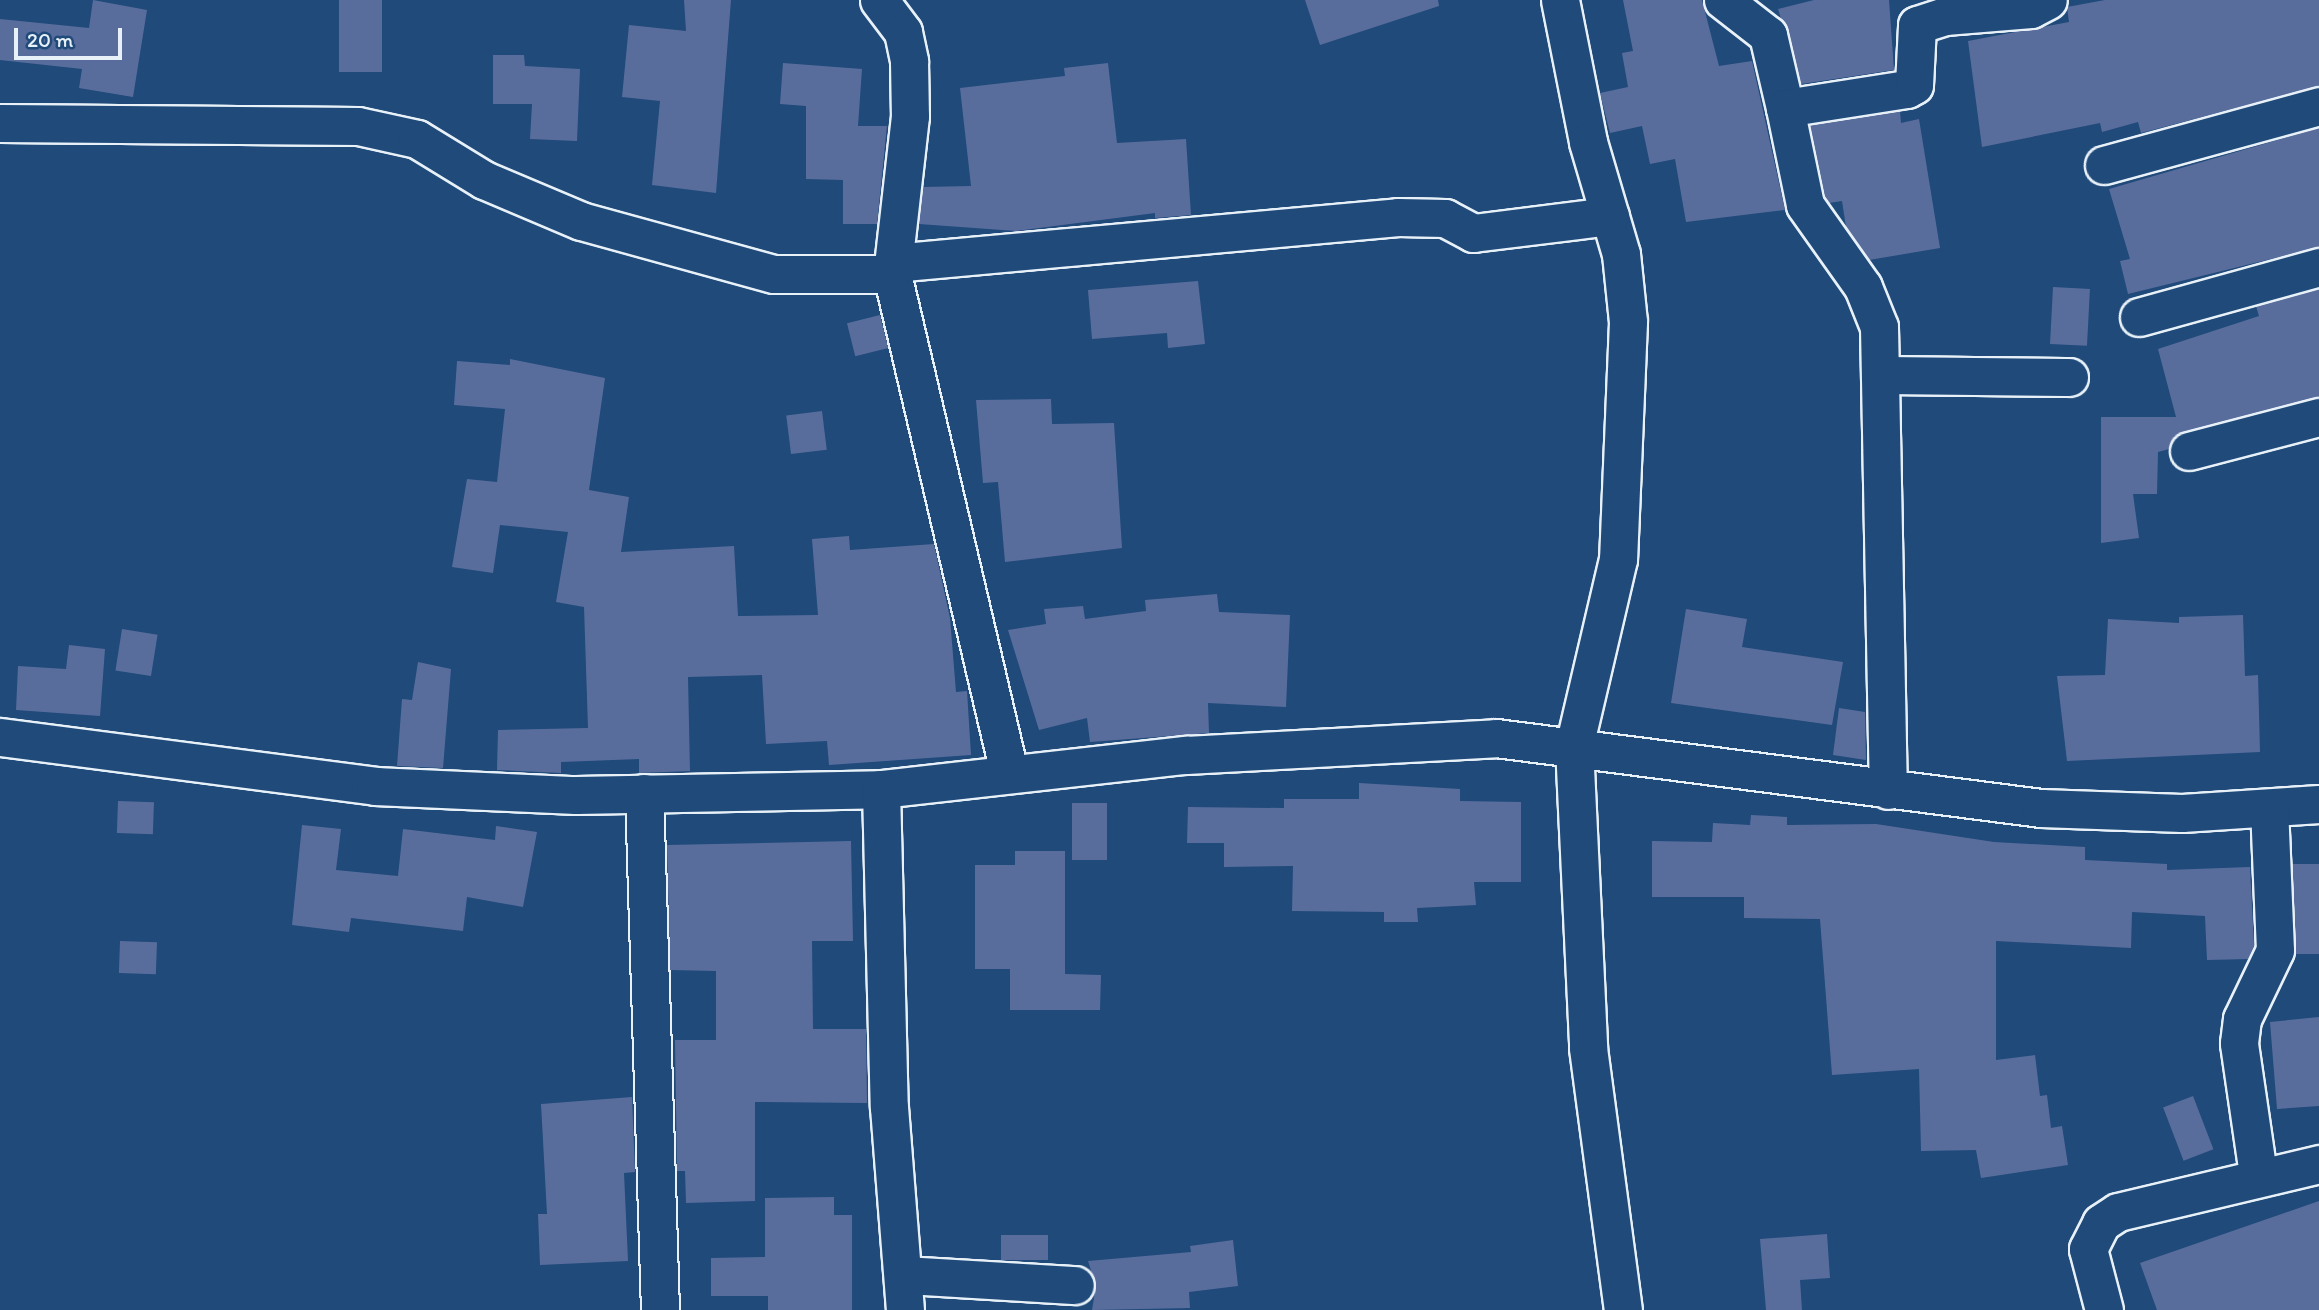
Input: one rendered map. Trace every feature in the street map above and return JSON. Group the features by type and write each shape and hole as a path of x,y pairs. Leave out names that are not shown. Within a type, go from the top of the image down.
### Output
{"street":[{"path":"879,0 903,32 909,61 892,269 1009,772"},
{"path":"1560,0 1588,142 1610,216 1628,322 1628,414 1618,559 1574,746 1588,1048 1623,1310"},
{"path":"1723,0 1768,35 1805,205 1874,309 1880,375 1888,790"},
{"path":"1785,108 1907,89 1914,85 1917,25 2031,9 2048,0"},
{"path":"2104,164 2319,106"},
{"path":"0,123 358,126 417,139 484,180 581,221 774,274 892,269 1398,217 1446,218 1473,233 1610,216"},
{"path":"2139,317 2319,267"},
{"path":"1880,375 2069,377"},
{"path":"2189,451 2319,417"},
{"path":"0,737 375,786 644,793 881,789 1009,772 1347,744 1496,738 1574,746 1888,790 2041,807 2182,813 2319,804"},
{"path":"1574,746 1637,1310"},
{"path":"881,789 889,1107 905,1293 1075,1285"},
{"path":"644,793 660,1310"},
{"path":"2258,1174 2239,1043 2242,1019 2275,950 2269,808"},
{"path":"2104,1310 2088,1249 2101,1223 2118,1212 2258,1174 2319,1164"}],"building":[{"path":"93,0 147,10 133,97 79,88 82,69 0,60 0,19 89,28"},
{"path":"339,0 382,0 382,72 339,72"},
{"path":"684,0 731,0 716,193 652,185 660,101 622,97 629,25 686,31"},
{"path":"1305,0 1438,0 1439,6 1320,45"},
{"path":"1623,0 1702,0 1719,66 1752,61 1785,210 1686,222 1675,159 1650,164 1642,126 1610,133 1600,93 1628,87 1622,53 1633,51"},
{"path":"1814,0 1889,0 1894,70 1801,84 1778,9"},
{"path":"2105,0 2319,0 2319,86 2141,133 2138,122 2102,132 2100,123 1982,147 1968,41 2069,22 2067,7"},
{"path":"493,55 524,55 525,66 580,69 577,141 530,139 532,104 493,104"},
{"path":"783,63 862,69 858,126 887,126 877,224 843,224 843,180 806,179 806,106 780,104"},
{"path":"1108,63 1117,143 1186,139 1191,215 1155,218 1155,213 1016,231 919,224 923,187 971,186 960,88 1065,76 1064,68"},
{"path":"1900,111 1901,123 1919,119 1940,248 1869,260 1846,227 1842,201 1829,203 1825,196 1810,125"},
{"path":"2319,128 2319,247 2128,294 2120,261 2130,259 2109,189"},
{"path":"1198,281 1205,344 1168,348 1167,333 1092,339 1088,290"},
{"path":"2053,287 2090,289 2087,346 2050,344"},
{"path":"2319,289 2319,397 2175,436 2169,449 2158,452 2157,494 2133,494 2139,538 2101,543 2101,417 2176,417 2158,349 2259,316 2256,306"},
{"path":"880,315 888,348 855,356 847,323"},
{"path":"510,359 605,378 589,490 629,497 621,552 734,546 738,616 818,615 812,539 849,536 850,550 934,544 950,618 956,692 967,691 971,755 829,765 827,741 766,744 762,675 688,677 690,771 639,773 639,759 561,762 561,773 497,770 498,730 588,728 584,607 556,602 568,532 500,525 493,573 452,567 467,479 497,482 505,409 454,405 457,361 510,365"},
{"path":"1051,399 1052,424 1114,423 1122,548 1005,562 998,482 983,483 976,400"},
{"path":"822,411 827,450 791,454 786,415"},
{"path":"1217,594 1219,612 1290,615 1286,707 1208,703 1209,733 1090,742 1087,718 1039,730 1008,630 1046,624 1044,609 1083,606 1085,619 1146,611 1145,600"},
{"path":"1686,609 1747,619 1742,647 1843,662 1832,725 1671,703"},
{"path":"2243,615 2245,676 2258,675 2260,752 2067,761 2057,676 2105,675 2108,619 2179,623 2179,617"},
{"path":"122,629 158,635 151,676 115,670"},
{"path":"69,645 105,649 100,716 16,710 18,666 66,669"},
{"path":"418,662 451,669 443,768 397,766 402,699 412,700"},
{"path":"1839,708 1865,712 1866,760 1833,755"},
{"path":"1359,783 1460,789 1460,801 1521,802 1521,882 1474,882 1476,905 1417,908 1418,922 1384,922 1384,912 1292,911 1293,866 1224,867 1224,843 1187,843 1188,807 1284,808 1284,799 1359,799"},
{"path":"118,801 154,802 153,834 117,833"},
{"path":"1072,803 1107,803 1107,860 1072,860"},
{"path":"1751,815 1787,817 1787,825 1876,824 1994,842 2085,847 2085,860 2167,864 2167,870 2250,867 2254,946 2248,959 2207,960 2205,916 2132,912 2131,948 1996,941 1996,1060 2035,1055 2040,1096 2047,1095 2051,1128 2062,1126 2068,1165 1981,1178 1976,1150 1921,1151 1919,1069 1832,1075 1820,919 1744,918 1744,897 1652,897 1652,841 1712,842 1713,823 1750,825"},
{"path":"302,825 341,829 336,870 398,876 403,829 495,840 496,826 537,832 523,907 467,897 463,931 351,918 349,932 292,925"},
{"path":"851,841 853,941 812,941 813,1029 866,1029 867,1103 755,1102 755,1201 686,1203 685,1171 677,1171 675,1040 716,1040 716,971 670,970 667,845"},
{"path":"1015,851 1065,851 1065,974 1101,975 1100,1010 1010,1010 1010,969 975,969 975,865 1015,865"},
{"path":"2292,864 2319,864 2319,954 2292,954"},
{"path":"120,941 157,942 156,974 119,973"},
{"path":"2319,1017 2319,1106 2277,1109 2270,1022"},
{"path":"2193,1096 2213,1149 2184,1161 2163,1107"},
{"path":"632,1097 635,1172 624,1173 628,1261 540,1265 538,1214 547,1214 541,1104"},
{"path":"834,1197 834,1215 852,1215 852,1310 768,1310 768,1296 711,1296 711,1258 765,1257 765,1198"},
{"path":"2319,1201 2319,1310 2157,1310 2140,1263"},
{"path":"1827,1234 1830,1278 1800,1280 1802,1310 1766,1310 1760,1239"},
{"path":"1001,1235 1048,1235 1048,1260 1001,1260"},
{"path":"1233,1240 1238,1286 1189,1292 1190,1308 1092,1310 1096,1286 1088,1261 1191,1252 1190,1246"}]}
